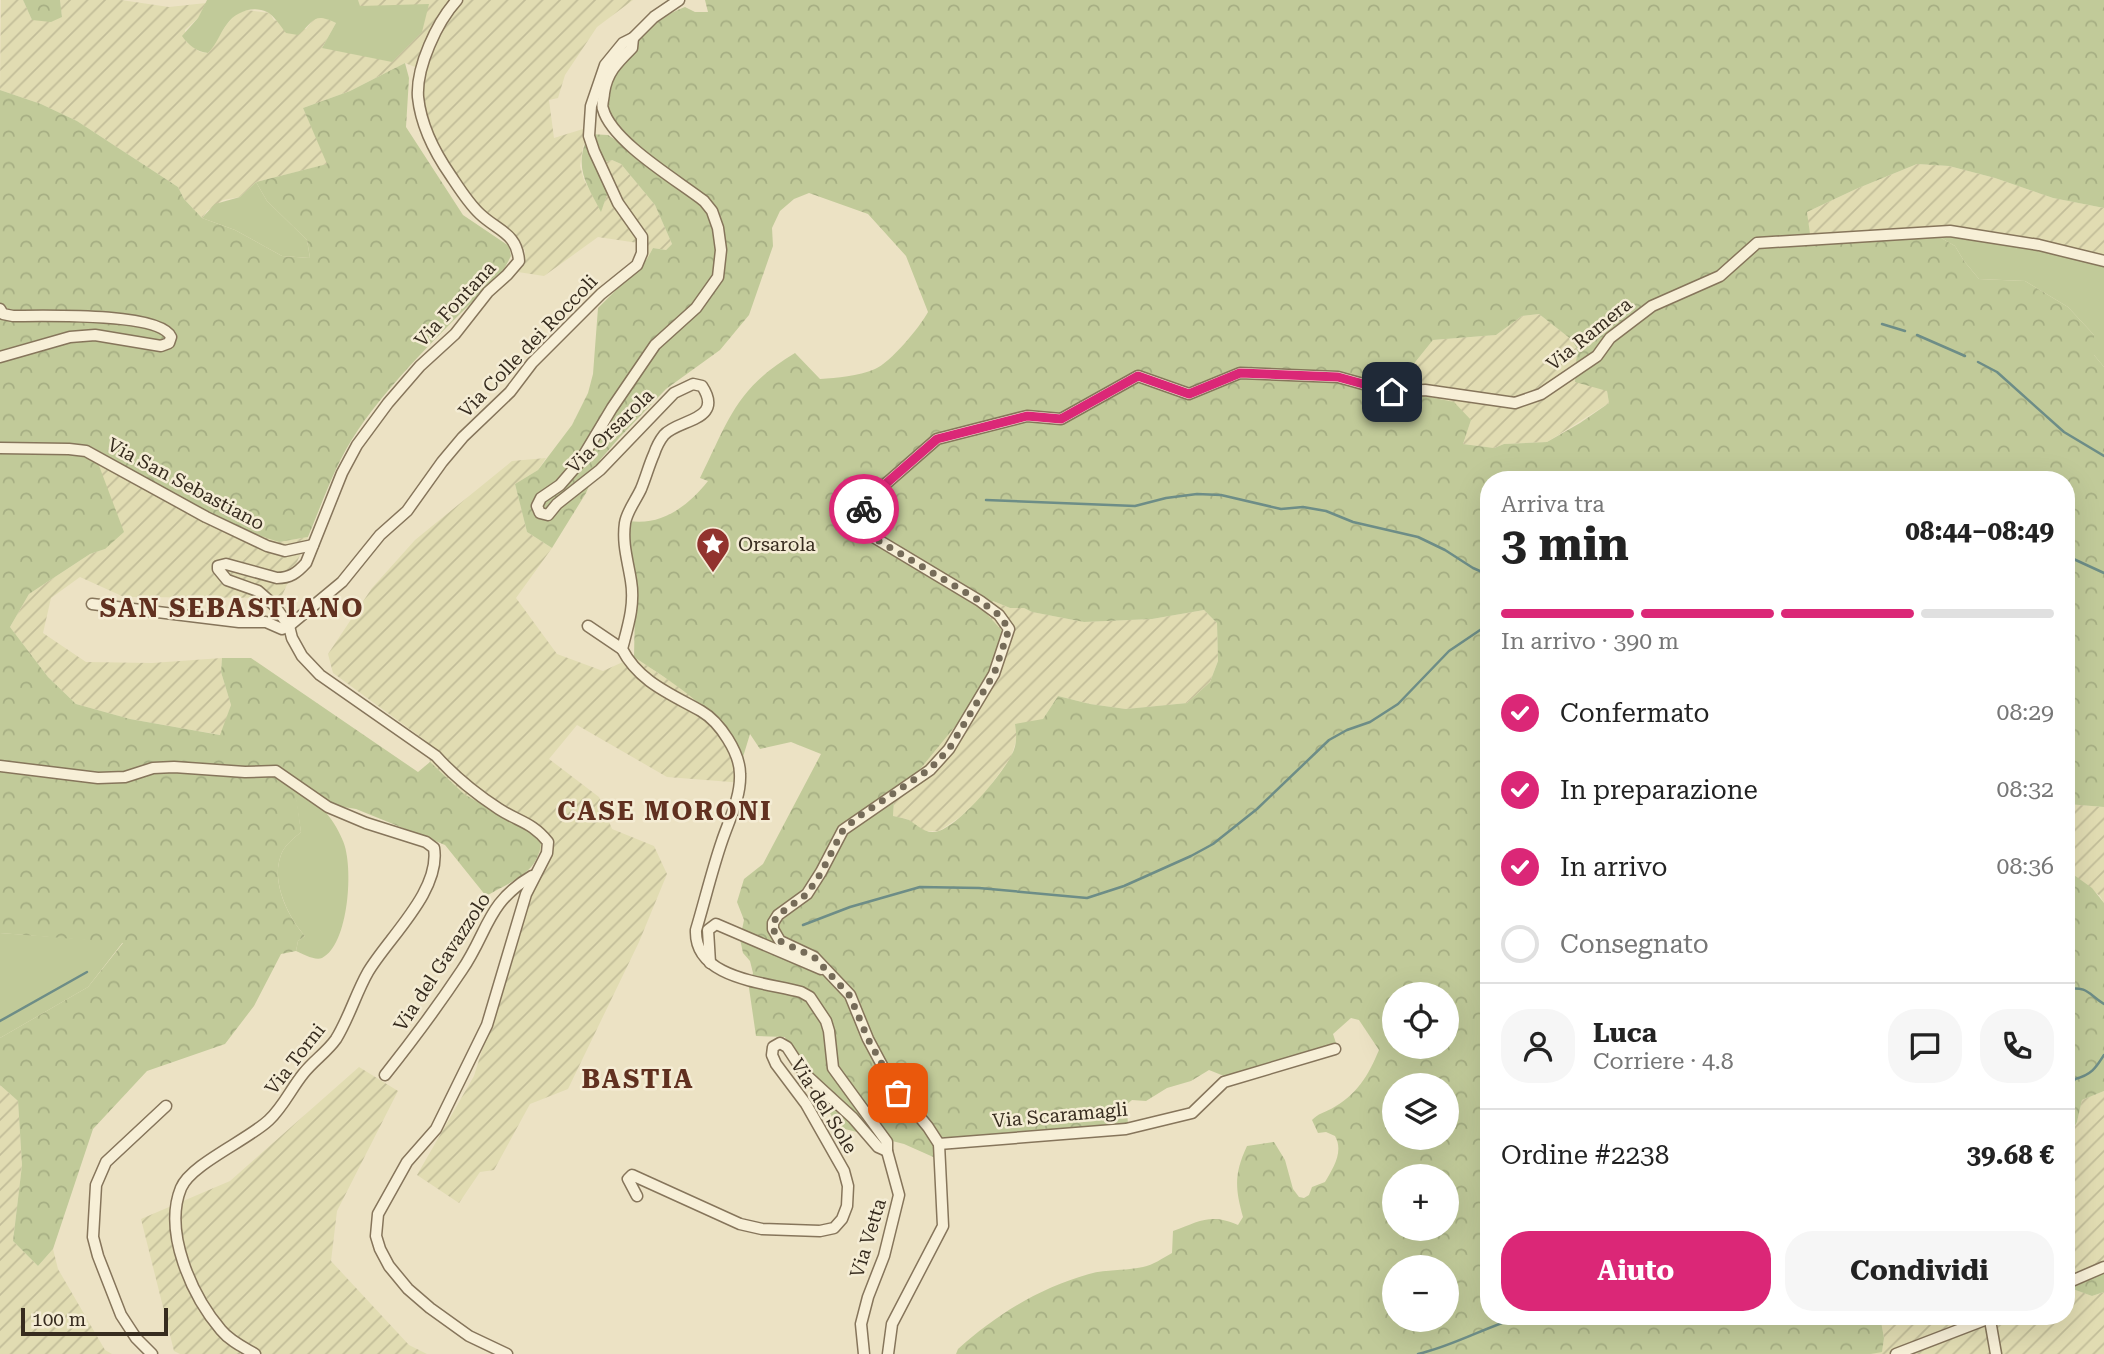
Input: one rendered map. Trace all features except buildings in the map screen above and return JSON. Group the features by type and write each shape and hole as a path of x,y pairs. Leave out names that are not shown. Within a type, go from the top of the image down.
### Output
{"street":[{"name":"Via Fontana","path":"289,626 274,605 258,592 227,580 218,569 222,564 226,564 276,578 285,578 299,571 307,560 342,473 357,445 388,403 421,366 455,334 488,292 519,261 518,247 512,239 478,213 456,184 439,159 424,125 418,96 423,62 435,33 457,0"},
{"name":"Via Colle dei Roccoli","path":"289,626 342,582 380,535 407,511 463,437 510,393 531,363 601,294 637,265 642,253 642,237 612,192 589,136 591,106 605,65 623,43 633,38 647,23 679,0"},
{"name":"Via Orsarola","path":"622,649 632,609 631,582 625,556 625,520 664,434 690,423 706,409 708,401 702,386 693,384 674,393 600,470 557,504 548,515 540,513 537,506 541,498 560,485 579,463 654,345 696,308 718,277 721,250 718,228 712,211 704,201 648,161 614,129 602,108 606,82 618,61 632,48 633,38"},
{"name":"Via Ramera","path":"825,969 814,957 780,941 773,929 775,918 807,894 843,830 930,769 949,749 994,674 1009,629 999,615 980,601 874,538 867,530 863,518 865,504 937,439 1027,416 1061,419 1138,376 1189,394 1240,373 1338,377 1392,392 1425,390 1515,403 1541,394 1597,356 1610,338 1652,306 1720,276 1757,243 1950,231 2039,244 2104,261"},
{"path":"0,309 3,314 13,316 82,317 150,323 168,331 171,337 169,344 161,346 95,335 70,337 0,357"},
{"name":"Via San Sebastiano","path":"0,448 86,451 196,512 267,546 285,551 313,545"},
{"path":"92,604 239,622 266,622 282,629 289,626 302,656 320,675 436,756 452,774 500,810 537,828 548,842 547,853 526,894 487,1025 436,1129 407,1162 377,1214 376,1236 380,1249 389,1266 408,1289 469,1336 507,1354"},
{"path":"589,626 622,649 633,667 650,682 708,715 734,752 738,763 740,775 733,813 721,842 696,930 695,941 700,953 710,963"},
{"name":"Via Torni","path":"0,766 98,778 125,777 153,768 174,767 245,772 276,771 328,807 366,823 426,842 434,848 435,854 418,904 368,971 335,1039 303,1074 275,1114 260,1129 206,1164 182,1186 176,1221 177,1242 194,1288 222,1331 238,1345 255,1354"},
{"name":"Via del Gavazzolo","path":"385,1075 463,968 496,908 509,892 535,875"},
{"path":"710,963 708,930 716,924 825,969 855,1004 868,1039 891,1082 939,1144 943,1226 892,1324 888,1354"},
{"name":"Via Vetta","path":"710,963 720,971 801,992 810,998 826,1021 833,1068 887,1142 899,1195 884,1256 861,1324 864,1354"},
{"name":"Via del Sole","path":"637,1196 628,1182 632,1175 740,1224 774,1230 820,1231 834,1228 842,1219 847,1206 848,1186 844,1171 806,1104 776,1064 772,1051 773,1047 780,1043 787,1046 804,1073 853,1118 878,1147 887,1151"},
{"name":"Via Scaramagli","path":"939,1144 1126,1129 1192,1113 1224,1082 1335,1049"},
{"path":"152,1354 136,1338 121,1315 93,1237 96,1185 106,1162 166,1106"},
{"path":"2075,1280 2104,1267"},
{"path":"1896,1354 1971,1325"},
{"path":"1994,1325 1996,1354"}],"shaded area":[{"path":"1,0 23,0 32,20 62,17 60,0 121,0 169,7 206,3 198,18 185,30 186,42 200,52 208,53 227,24 237,13 247,10 270,13 274,20 306,29 315,18 321,16 336,23 322,48 359,6 358,0 633,0 597,27 565,75 558,98 549,100 554,138 583,129 589,134 583,146 580,166 584,180 601,211 607,195 602,163 612,160 621,164 655,205 672,244 666,250 653,248 647,259 638,243 598,237 544,276 518,272 525,264 525,251 519,239 484,212 457,178 428,126 422,93 425,71 405,63 350,91 303,108 328,164 256,182 240,197 223,200 202,218 184,199 178,187 77,121 41,104 0,90"},
{"path":"1917,164 1949,166 2053,198 2104,208 2104,257 1892,231 1809,234 1807,212"},
{"path":"1539,314 1572,340 1577,349 1576,358 1607,391 1609,403 1547,442 1504,444 1494,448 1463,444 1471,420 1415,394 1408,371 1433,340 1496,335 1522,316"},
{"path":"91,447 112,460 279,542 308,537 281,598 124,597 80,577 51,598 43,633 86,662 152,663 222,658 221,672 231,705 221,735 130,719 76,704 48,677 10,627 29,594 90,554 105,549"},
{"path":"546,458 538,470 515,484 527,532 552,548 516,598 557,654 603,671 634,657 697,699 737,746 743,757 744,783 667,777 577,725 549,759 599,797 612,829 654,846 667,874 639,942 568,1089 530,1104 494,1170 480,1172 459,1203 417,1175 474,1076 540,854 533,834 464,794 430,762 426,741 333,673 328,654 372,588 415,540 512,461"},
{"path":"993,601 1010,608 1024,608 1084,622 1152,619 1204,610 1217,623 1218,661 1210,682 1187,703 1126,709 1058,696 1043,719 1017,738 1011,757 982,797 939,831 924,831 907,819 893,816 894,801 976,701 986,613"},
{"path":"2075,805 2104,807 2104,903 2100,896 2075,876"},
{"path":"359,1067 398,1091 337,1211 331,1261 409,1345 427,1354 180,1354 174,1351 141,1219 230,1181"},
{"path":"0,1085 18,1101 22,1165 13,1241 38,1266 53,1249 58,1269 105,1350 112,1354 0,1354"},
{"path":"2104,1091 2104,1271 2075,1286 2075,1126 2082,1100"},
{"path":"2075,1290 2092,1296 2104,1292 2104,1354 1871,1354 1882,1351 1884,1338 1882,1325 2075,1325"}],"green space":[{"path":"23,0 60,0 62,17 51,22 32,20"},
{"path":"207,0 358,0 360,6 429,4 422,32 392,62 322,48 336,23 318,18 298,35 286,33 270,14 256,9 235,16 208,53 200,51 182,36 198,18"},
{"path":"705,0 2104,0 2104,208 2053,198 1949,166 1917,164 1807,212 1810,234 1924,228 1955,246 1979,279 2025,281 2068,307 2094,335 2094,355 2104,367 2104,807 2075,805 2075,471 1480,471 1480,1325 1882,1325 1884,1338 1882,1352 956,1354 972,1337 1003,1314 1053,1287 1089,1274 1143,1267 1162,1259 1172,1253 1173,1231 1213,1219 1238,1225 1243,1217 1238,1198 1238,1173 1247,1146 1274,1142 1285,1160 1293,1189 1299,1197 1309,1195 1312,1187 1325,1182 1338,1154 1335,1136 1326,1132 1318,1133 1312,1120 1340,1104 1355,1091 1371,1068 1379,1050 1359,1020 1351,1018 1333,1034 1336,1043 1308,1061 1281,1069 1224,1076 1209,1070 1191,1081 1167,1088 1146,1101 1132,1100 1126,1105 1128,1123 1119,1126 957,1142 950,1137 940,1138 940,1160 904,1144 837,1127 795,1060 785,1037 756,1036 749,988 753,973 750,961 743,953 740,939 744,920 737,902 744,879 763,864 821,754 791,742 760,749 750,734 743,757 733,740 709,712 634,657 635,610 623,527 629,521 641,522 663,517 692,499 708,481 700,478 736,407 746,393 775,366 795,353 820,379 875,369 912,335 928,312 906,256 868,214 809,193 794,199 780,211 772,228 773,246 749,315 720,350 666,389 600,460 586,493 552,548 527,532 515,484 538,470 572,425 588,393 593,374 598,308 647,259 653,248 666,250 672,244 655,205 621,164 612,160 602,163 607,195 601,212 583,174 584,146 589,134 608,135 625,146 611,125 606,110 617,72 646,32 685,7 695,12 708,12","holes":["1539,314 1572,340 1577,349 1575,382 1607,391 1609,403 1547,442 1504,444 1494,448 1463,444 1471,420 1454,402 1415,394 1408,371 1433,340 1496,335 1522,316","993,601 1010,608 1024,608 1084,622 1152,619 1204,610 1217,623 1218,661 1210,682 1187,703 1126,709 1058,696 1043,719 1015,724 1013,752 979,798 948,827 930,832 909,820 893,816 894,801 976,701 989,676 1004,633 986,613"]},
{"path":"405,63 409,78 406,127 463,215 509,246 511,256 503,271 427,348 373,409 343,455 308,537 279,542 249,532 196,509 92,447 124,532 105,549 90,554 29,594 10,627 48,677 76,704 130,719 220,735 231,705 221,672 222,658 251,658 418,772 430,762 464,794 533,834 541,843 539,854 522,876 486,896 445,845 356,809 331,805 295,787 301,832 281,854 278,878 283,900 305,936 298,941 296,951 281,954 254,1006 225,1044 147,1071 93,1129 53,1249 38,1266 13,1241 22,1165 18,1101 0,1085 0,1038 88,987 123,943 0,933 0,90 41,104 77,121 178,187 184,199 202,218 235,230 282,256 310,258 307,240 267,201 256,182 327,164 303,108 350,91"},
{"path":"256,182 267,201 307,240 310,258 282,256 235,230 202,218 215,204 240,197"},
{"path":"1945,226 2040,242 2104,257 2104,367 2094,355 2094,335 2068,307 2025,281 1979,279 1955,246 1924,228"},
{"path":"294,786 329,816 339,832 346,853 348,886 343,922 331,950 319,959 296,951 298,941 305,936 288,910 278,878 283,850 301,832"},
{"path":"2075,876 2092,888 2104,903 2104,1091 2082,1100 2075,1126"},
{"path":"0,933 123,942 88,987 0,1038"},
{"path":"2104,1271 2104,1292 2092,1296 2075,1290 2075,1286"}],"waterway":[{"path":"1882,324 1905,331"},
{"path":"1917,335 1965,356"},
{"path":"1978,362 1997,372 2064,432 2104,456"},
{"path":"986,500 1135,506 1197,494 1221,495 1281,509 1303,507 1326,511 1353,522 1418,537 1480,571"},
{"path":"2075,560 2104,573"},
{"path":"803,925 850,907 920,887 979,888 1087,898 1124,886 1213,844 1257,809 1329,740 1370,722 1398,704 1449,651 1480,630"},
{"path":"0,1021 87,972"},
{"path":"2075,988 2084,990 2104,1004"},
{"path":"2075,1079 2092,1070 2104,1055"},
{"path":"1418,1354 1496,1325"}],"way so far":[{"path":"864,509 863,518 867,530 874,538 980,601 999,615 1009,629 994,674 949,749 930,769 843,830 807,894 778,915 773,923 773,929 780,941 814,957 850,996 868,1039 898,1093"}],"place":[{"name":"Orsarola","path":"713,574"}],"district":[{"name":"SAN SEBASTIANO","path":"232,608"},
{"name":"CASE MORONI","path":"665,811"},
{"name":"BASTIA","path":"638,1079"}],"route":[{"path":"864,509 873,495 937,439 1027,416 1061,419 1138,376 1189,394 1240,373 1338,377 1392,392"}]}
